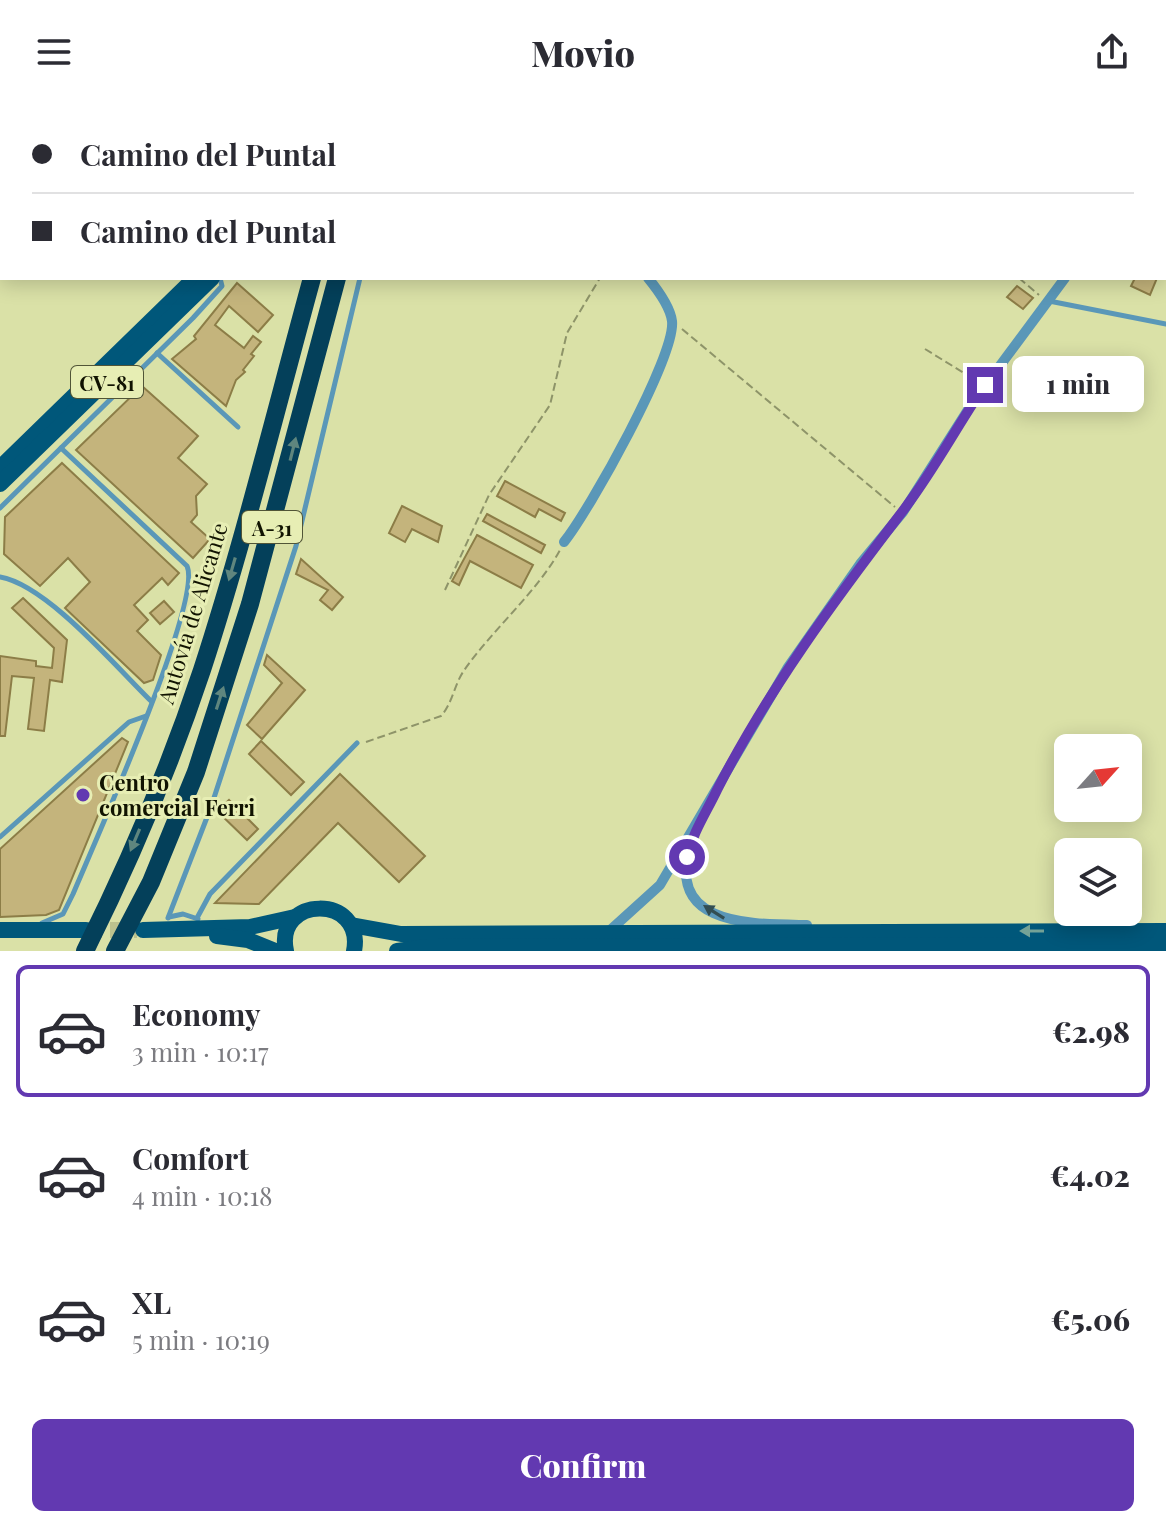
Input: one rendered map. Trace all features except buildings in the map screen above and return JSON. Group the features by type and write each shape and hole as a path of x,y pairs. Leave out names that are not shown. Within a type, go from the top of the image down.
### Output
{"highway":[{"path":"295,338 294,310 302,280"},
{"name":"Autovía de Alicante","path":"84,939 140,831 202,671 311,280"},
{"name":"A-31","path":"115,951 143,929 196,772 250,604 336,280"},
{"path":"124,951 143,929"}],"main road":[{"name":"CV-81","path":"0,468 193,280"},
{"name":"CV-81","path":"0,484 210,280"},
{"path":"143,929 250,927 295,917 314,907 325,907 345,916 351,925 354,951"},
{"path":"286,951 285,935 295,917"},
{"path":"351,925 401,934 1166,931"},
{"path":"143,929 248,940 275,951"},
{"path":"0,930 27,930 84,939"},
{"path":"0,938 84,939"},
{"path":"397,951 1166,945"}],"street":[{"path":"564,542 631,425 667,349 672,320 649,280"},
{"path":"607,933 660,885 788,667 860,564 903,512 985,385 1063,280"},
{"path":"699,822 687,857 687,872 695,896 710,912 719,918 750,924 816,925 844,932"}],"lane":[{"path":"0,508 222,286 220,280"},
{"path":"168,918 211,807 296,546 360,280"},
{"path":"1046,301 1166,324"},
{"path":"157,353 238,427"},
{"path":"27,930 55,919 65,910 146,716 188,594 190,572 61,448"},
{"path":"0,577 28,587 53,606 151,701"},
{"path":"0,837 129,722 146,716"},
{"path":"197,918 210,894 357,743"},
{"path":"176,899 183,914"},
{"path":"143,929 183,914 197,918 211,930"}],"path":[{"path":"445,590 489,495 550,405 567,333 599,280"},
{"path":"1021,280 1046,301"},
{"path":"672,320 819,447 903,512"},
{"path":"925,349 985,385"},
{"path":"357,743 441,716 463,672 490,641 507,615 552,565 564,542"}],"tunnel":[{"path":"86,930 137,930"}],"place":[{"name":"Centro comercial Ferri","path":"83,795"}],"route":[{"path":"687,857 699,822 749,730 788,667 860,564 903,512 985,385"}]}
